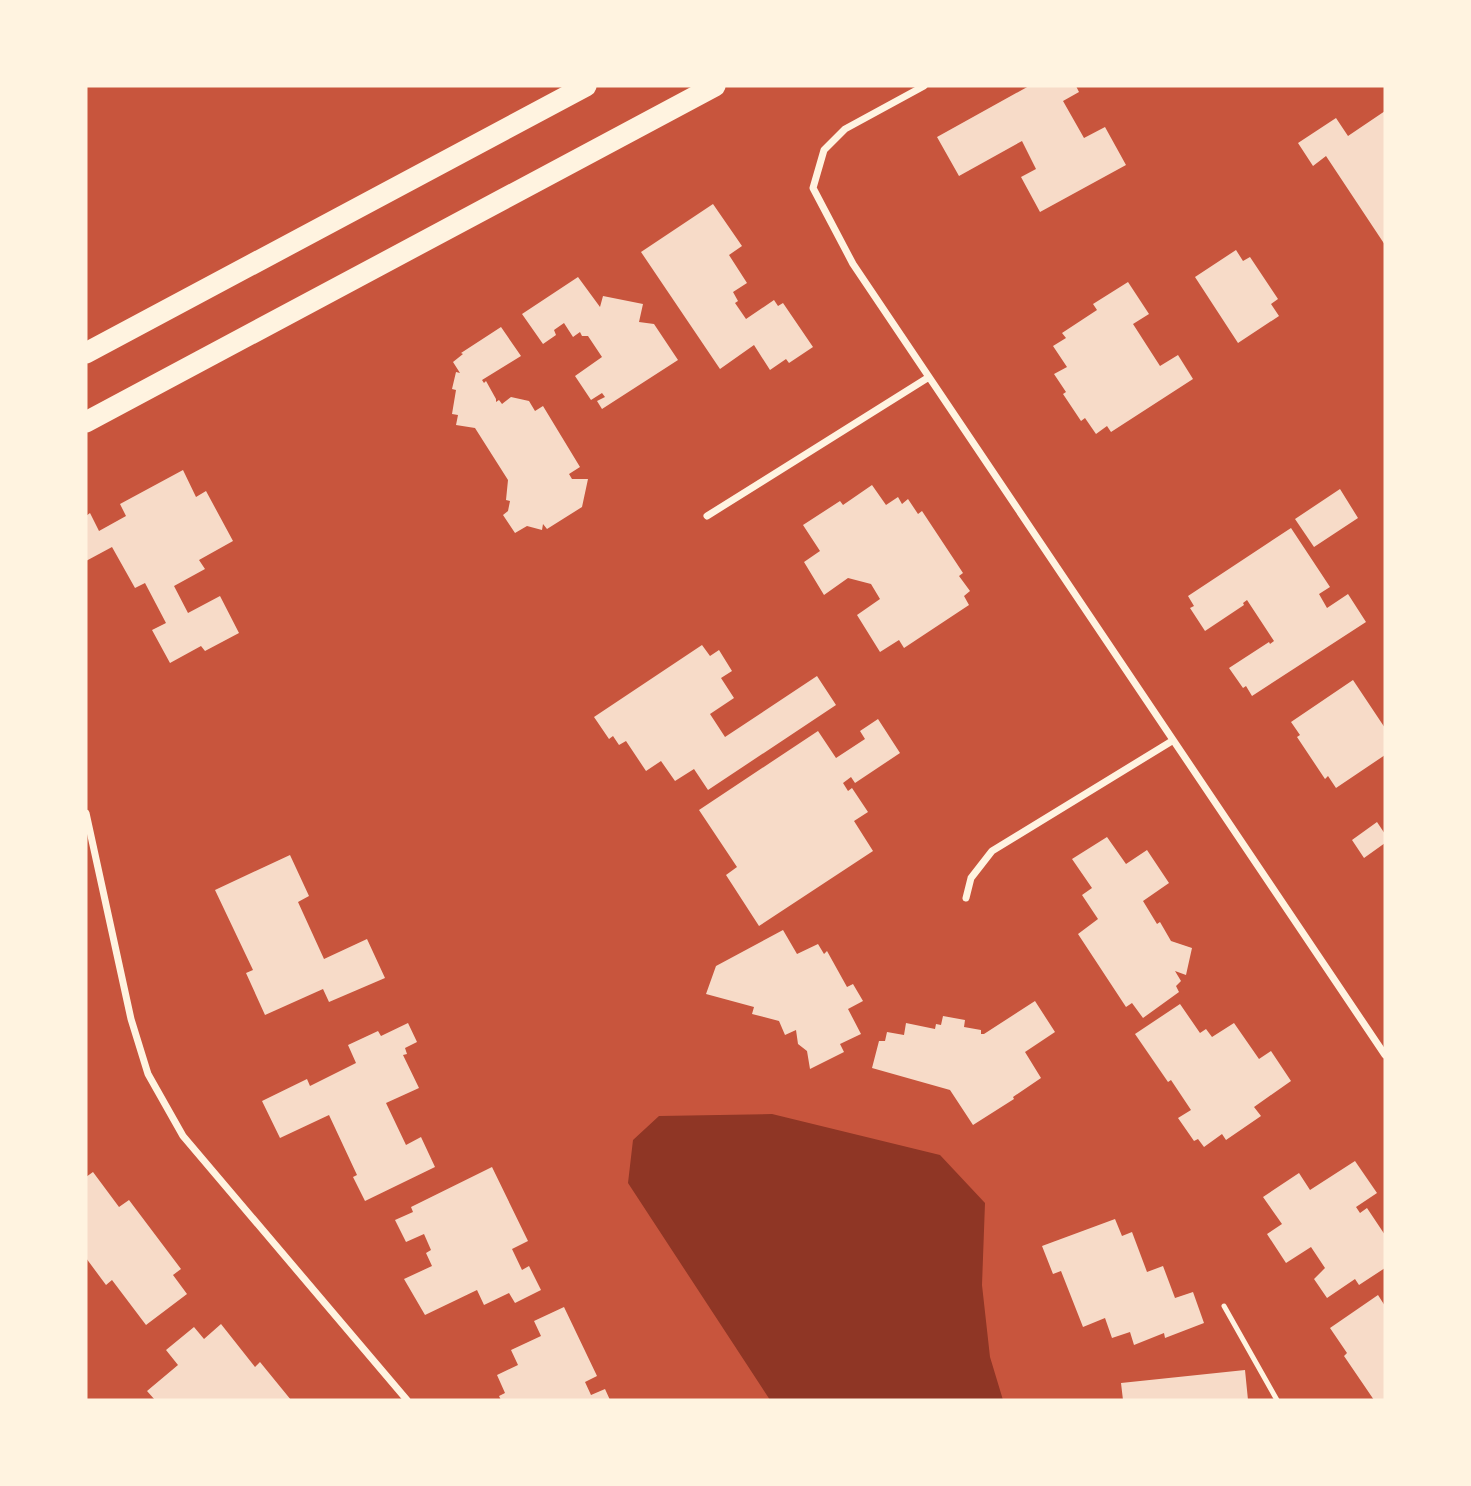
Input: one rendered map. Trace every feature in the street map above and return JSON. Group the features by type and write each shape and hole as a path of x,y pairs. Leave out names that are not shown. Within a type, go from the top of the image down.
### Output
{"highway":[{"path":"86,353 586,86"},
{"path":"86,422 715,86"}],"street":[{"path":"924,86 845,130 824,150 813,188 853,264 1385,1055"},
{"path":"707,516 929,377"},
{"path":"966,898 971,878 992,851 1172,741"},
{"path":"86,813 131,1019 148,1074 183,1136 407,1400"}],"lane":[{"path":"1224,1306 1277,1400"}],"shaded area":[{"path":"772,1114 940,1155 985,1203 982,1285 990,1357 1003,1400 770,1400 628,1183 633,1140 659,1116"}],"building":[{"path":"1029,86 1076,86 1079,92 1063,101 1084,138 1105,127 1126,165 1040,212 1021,177 1036,169 1022,141 959,176 937,137"},
{"path":"1385,111 1385,245 1326,156 1313,166 1298,143 1336,118 1348,136"},
{"path":"713,204 742,246 729,255 747,283 733,292 738,301 735,303 746,319 774,300 778,306 783,303 813,347 789,363 786,359 770,370 754,345 720,369 641,252"},
{"path":"1236,250 1243,261 1250,257 1278,299 1271,304 1279,316 1238,343 1195,277"},
{"path":"578,277 600,307 603,296 643,304 639,322 654,324 678,360 602,409 597,401 605,397 602,393 591,400 575,376 602,357 588,336 582,336 580,332 573,337 564,323 554,330 556,335 543,344 522,314"},
{"path":"1128,282 1149,314 1133,324 1160,366 1178,355 1193,379 1111,432 1107,426 1096,434 1085,418 1081,421 1063,394 1066,392 1054,374 1067,367 1053,346 1066,338 1062,333 1097,310 1093,304"},
{"path":"501,327 521,356 482,380 484,383 486,381 496,402 499,400 502,404 511,397 529,401 535,411 543,406 580,467 569,474 572,479 588,479 582,507 547,529 543,524 542,530 527,526 515,533 503,515 508,511 510,501 506,500 508,480 475,428 456,425 458,415 452,414 456,390 452,389 456,372 460,373 453,362 463,354 461,353"},
{"path":"183,470 196,497 206,491 233,541 199,560 205,569 174,586 188,613 220,596 239,633 205,651 201,646 170,663 152,630 166,623 145,583 135,588 112,547 86,561 86,516 90,513 99,531 126,516 120,504"},
{"path":"872,485 886,505 898,497 902,504 908,499 918,514 922,511 963,573 959,576 970,591 964,596 969,605 904,648 899,640 880,652 857,615 880,599 871,584 848,578 824,595 804,562 820,551 803,525 840,501 843,505"},
{"path":"1340,489 1358,518 1314,547 1295,519"},
{"path":"1291,528 1330,587 1319,594 1327,608 1348,594 1366,622 1252,696 1229,668 1274,641 1247,600 1244,605 1205,631 1190,608 1194,606 1188,596"},
{"path":"702,645 710,656 719,650 732,671 721,678 734,698 710,714 725,737 817,676 836,705 708,790 694,769 675,781 661,761 646,771 626,741 619,745 613,736 609,739 594,717"},
{"path":"1353,680 1385,728 1385,755 1336,788 1328,776 1325,779 1297,737 1300,735 1291,722"},
{"path":"878,719 900,753 855,783 851,777 843,783 848,791 852,788 868,812 854,821 873,851 759,926 726,875 737,867 699,810 818,731 836,758 865,739 860,731"},
{"path":"1377,822 1385,834 1385,843 1364,858 1352,840"},
{"path":"1107,837 1126,864 1147,850 1169,883 1143,901 1171,941 1192,948 1186,975 1175,971 1181,981 1176,986 1179,992 1143,1018 1132,1003 1126,1007 1078,934 1098,919 1082,895 1092,888 1072,859"},
{"path":"290,855 309,896 298,902 324,959 367,939 385,978 329,1002 323,989 265,1015 246,973 253,970 215,890"},
{"path":"783,930 797,954 818,944 824,954 827,951 847,987 853,984 863,1001 848,1009 861,1034 840,1044 844,1052 810,1069 807,1051 798,1044 796,1030 785,1035 779,1021 752,1014 754,1007 706,994 716,966"},
{"path":"1035,1001 1055,1032 1025,1052 1041,1078 973,1125 950,1090 872,1068 879,1041 885,1041 887,1032 904,1035 906,1023 935,1029 936,1024 941,1025 943,1016 965,1020 964,1027 981,1030 981,1034 984,1034"},
{"path":"1180,1004 1200,1033 1206,1029 1212,1037 1234,1023 1259,1059 1271,1051 1291,1081 1254,1107 1261,1116 1226,1140 1222,1134 1204,1147 1198,1139 1194,1141 1178,1118 1191,1110 1135,1034"},
{"path":"408,1023 417,1042 405,1048 407,1054 403,1055 419,1088 386,1103 406,1145 421,1137 435,1167 365,1201 353,1177 357,1175 329,1115 280,1138 262,1101 307,1079 310,1086 356,1063 348,1045 378,1031 381,1036"},
{"path":"1355,1161 1377,1193 1356,1207 1360,1213 1367,1208 1385,1235 1385,1268 1359,1285 1355,1279 1327,1298 1314,1279 1325,1268 1311,1247 1286,1263 1267,1234 1282,1224 1263,1197 1299,1173 1310,1190"},
{"path":"492,1167 528,1241 512,1249 522,1270 529,1266 541,1290 515,1303 509,1293 484,1305 477,1290 425,1315 404,1279 432,1266 426,1253 431,1250 424,1234 406,1242 395,1220 413,1212 411,1207"},
{"path":"93,1172 119,1207 129,1200 181,1269 173,1275 187,1294 146,1325 112,1280 106,1285 86,1258 86,1177"},
{"path":"1115,1219 1122,1236 1132,1232 1147,1272 1163,1266 1175,1298 1193,1292 1204,1323 1165,1338 1164,1333 1134,1345 1130,1332 1112,1338 1105,1318 1083,1327 1061,1271 1053,1274 1042,1246"},
{"path":"1378,1295 1385,1306 1385,1400 1374,1400 1344,1356 1347,1353 1330,1328"},
{"path":"564,1307 597,1376 585,1382 591,1395 605,1389 610,1400 501,1400 499,1396 505,1393 497,1375 518,1365 511,1350 541,1336 534,1321"},
{"path":"221,1324 255,1367 260,1362 291,1400 155,1400 147,1391 178,1365 166,1350 194,1327 204,1339"},
{"path":"1245,1370 1248,1400 1123,1400 1121,1383"}]}
